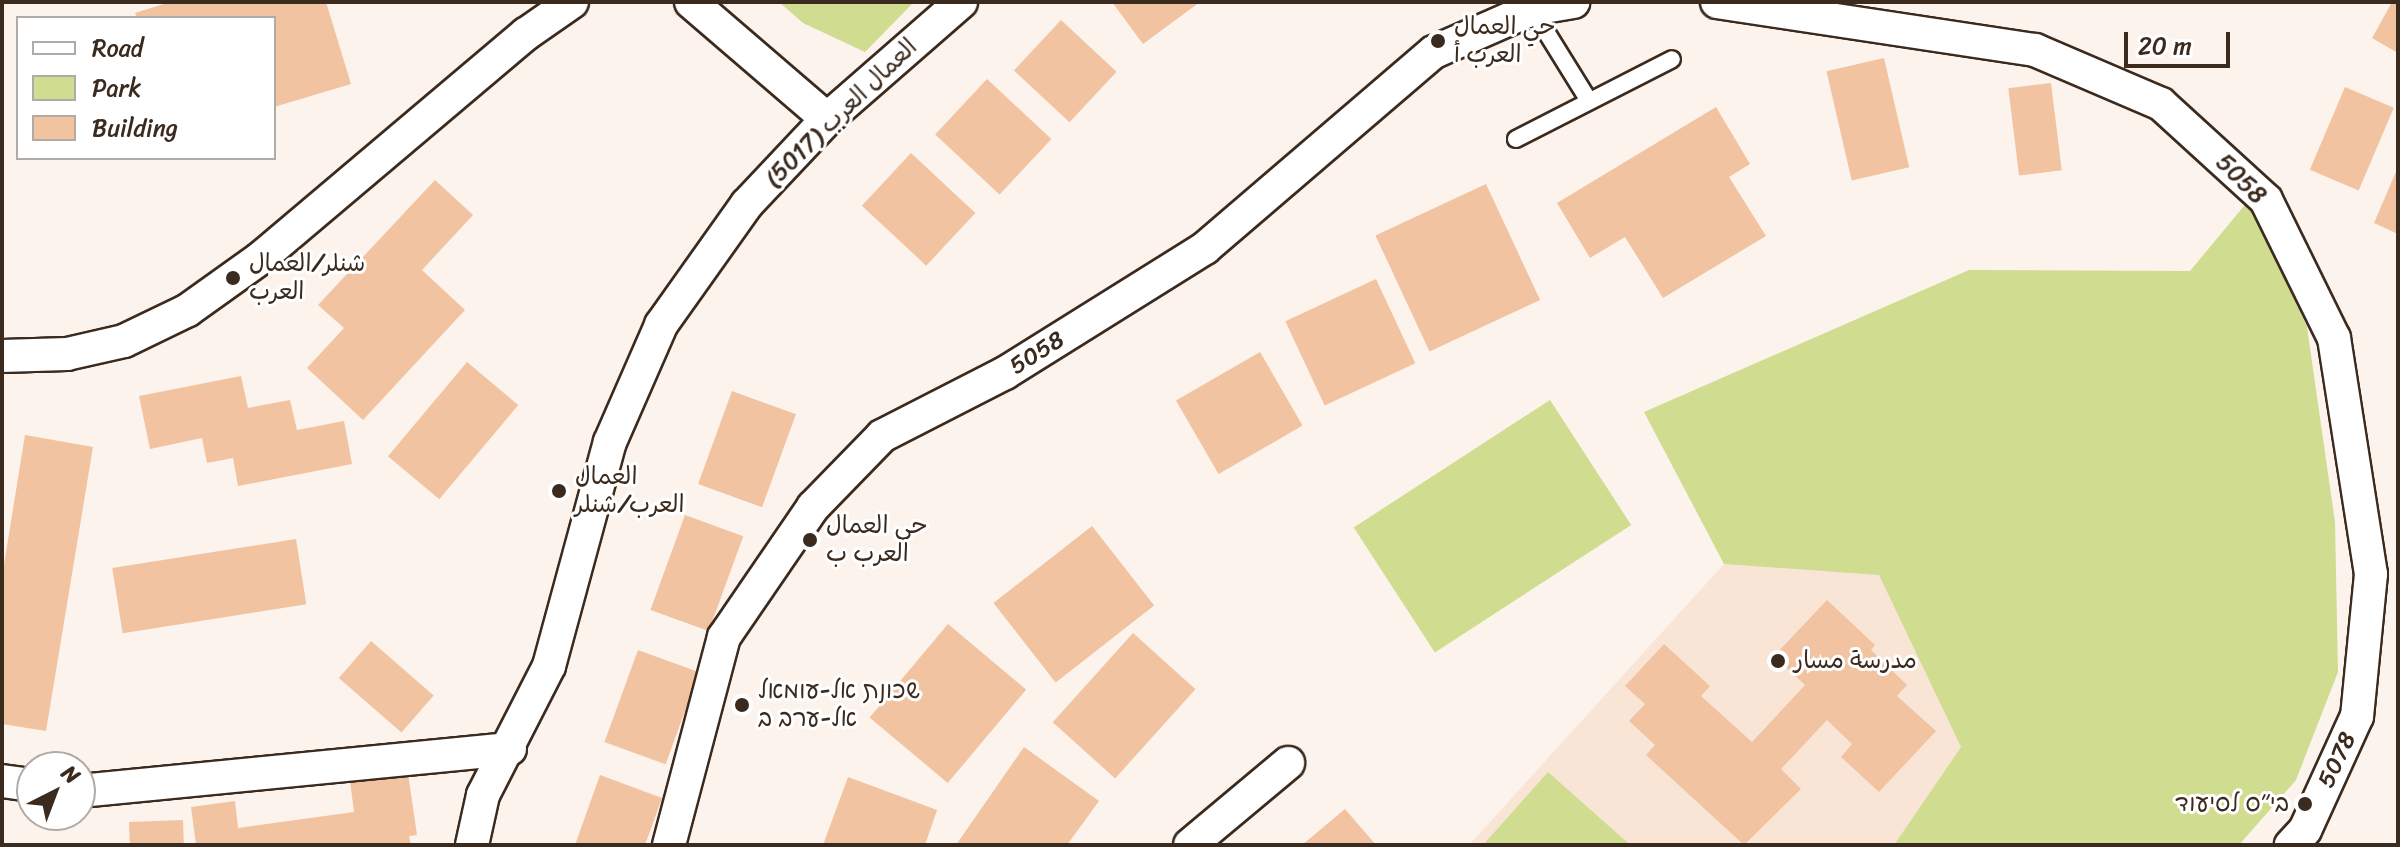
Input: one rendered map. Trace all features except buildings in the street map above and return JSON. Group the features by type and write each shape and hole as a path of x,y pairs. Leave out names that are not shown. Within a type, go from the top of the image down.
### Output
{"street":[{"path":"2,356 67,354 124,341 188,310 262,257 526,34 572,2"},
{"path":"691,2 827,119"},
{"name":"العمال العرب (5017)","path":"472,845 483,795 510,749 549,666 610,442 661,325 747,204 827,119 961,2"},
{"name":"5058","path":"669,845 724,637 813,507 882,436 1005,373 1205,248 1434,52 1532,9 1573,2"},
{"name":"5058","path":"1717,2 2035,50 2161,104 2266,200 2334,338 2371,574 2357,716"},
{"name":"5078","path":"2291,845 2305,830 2357,716"},
{"path":"96,789 510,749"},
{"path":"1190,845 1288,763"}],"lane":[{"path":"1532,9 1589,101"},
{"path":"1516,139 1672,59"}],"shaded area":[{"name":"مدرسة مسار","path":"1724,564 1879,574 1961,747 1894,845 1469,845"}],"green space":[{"path":"779,2 914,2 865,52 803,23"},
{"path":"2249,200 2307,327 2335,522 2338,672 2296,780 2239,845 1894,845 1961,747 1879,575 1724,564 1644,412 1969,270 2190,271"},
{"path":"1550,400 1631,525 1435,652 1354,527"},
{"path":"1548,772 1628,843 1483,845"}],"place":[{"name":"حي العمال العرب أ","path":"1438,41"},
{"name":"شنلر/العمال العرب","path":"233,278"},
{"name":"العمال العرب/شنلر","path":"559,491"},
{"name":"حي العمال العرب ب","path":"810,540"},
{"name":"مدرسة مسار","path":"1778,661"},
{"name":"שכונת אל-עומאל אל-ערב ב","path":"742,705"},
{"name":"בי״ס לסיעוד","path":"2305,804"}]}
